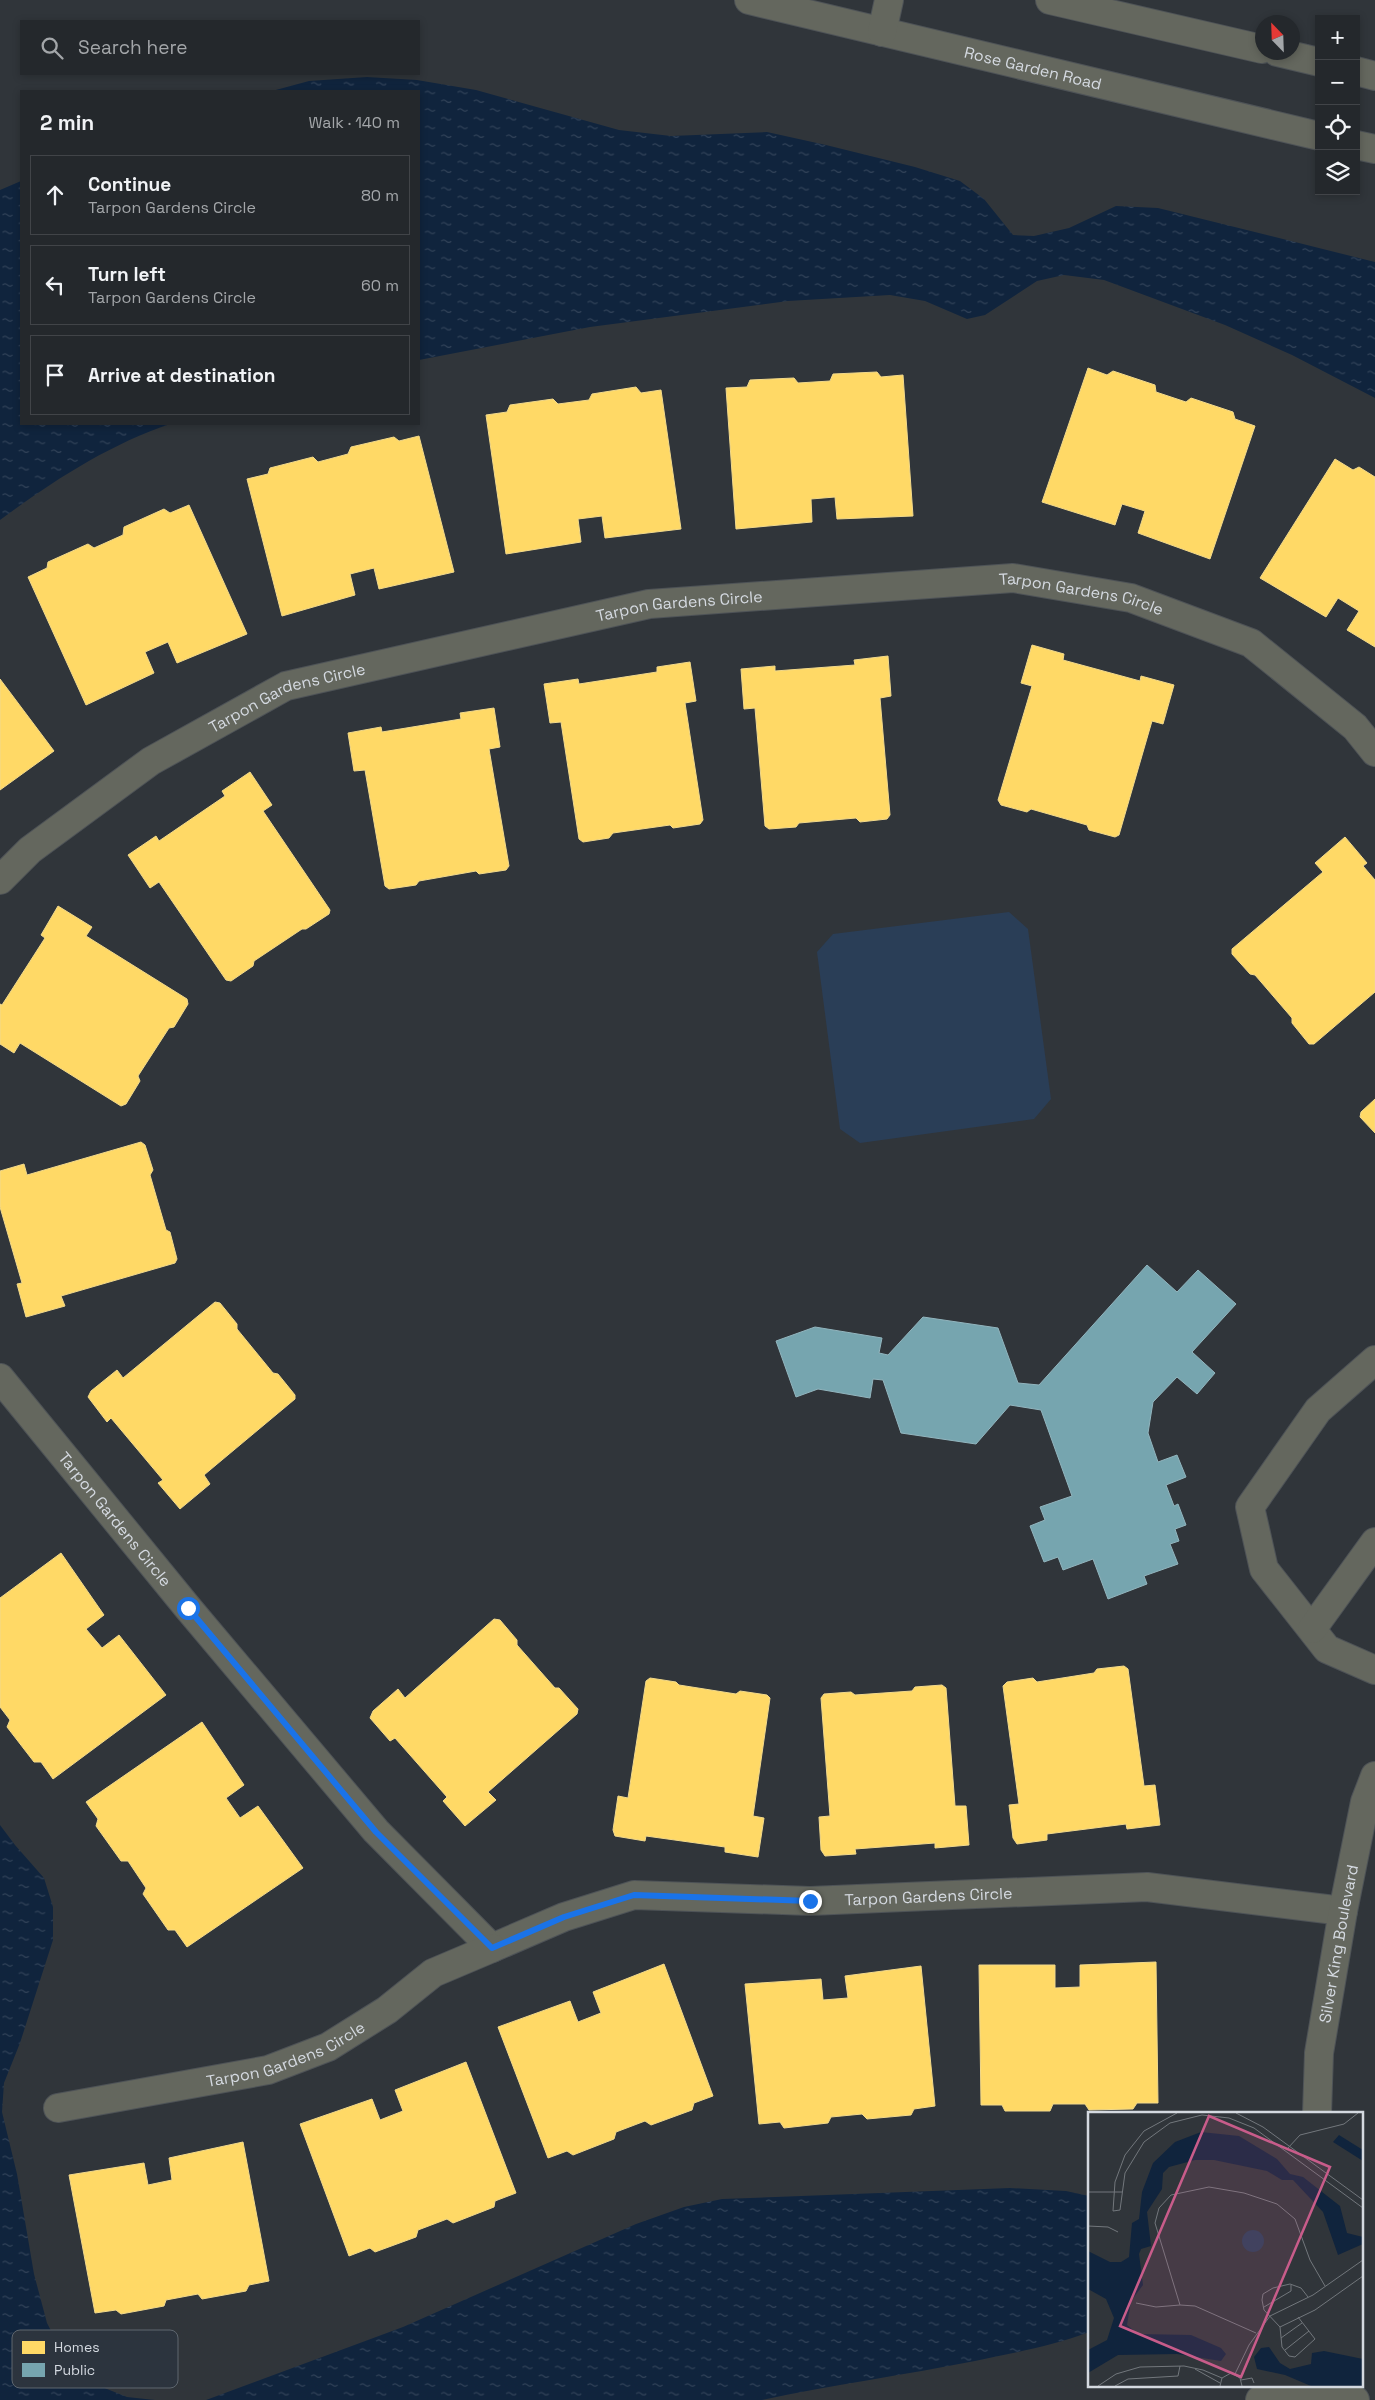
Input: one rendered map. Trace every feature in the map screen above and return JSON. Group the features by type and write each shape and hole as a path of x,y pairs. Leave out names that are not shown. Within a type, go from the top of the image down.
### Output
{"street":[{"name":"Rose Garden Road","path":"749,0 1315,135"},
{"path":"882,32 889,0"},
{"path":"1050,0 1255,47"},
{"path":"1300,57 1315,61"},
{"path":"1360,72 1375,76"},
{"path":"1360,146 1375,149"},
{"name":"Tarpon Gardens Circle","path":"0,880 30,850 151,761 286,686 649,604 1013,578 1131,598 1250,643 1355,727 1375,752"},
{"path":"1375,1360 1318,1410 1250,1507 1264,1569 1327,1649 1375,1670"},
{"name":"Tarpon Gardens Circle","path":"0,1378 188,1608 376,1832 492,1948"},
{"path":"1312,1629 1375,1542"},
{"name":"Silver King Boulevard","path":"1317,2112 1319,2053 1343,1911 1364,1802 1375,1776"},
{"name":"Tarpon Gardens Circle","path":"58,2108 268,2070 328,2047 387,2010 433,1973 564,1917 634,1895 810,1901 1146,1887 1343,1911"},
{"path":"1260,2400 1267,2396 1307,2388 1339,2394 1355,2400"}],"shaded area":[{"path":"1009,912 1028,929 1051,1099 1034,1119 860,1143 840,1129 817,952 833,934"}],"water":[{"path":"367,77 417,80 476,90 619,130 671,136 767,132 915,167 960,181 984,199 1013,235 1034,236 1069,228 1116,206 1158,208 1375,262 1375,398 1292,355 1225,325 1104,280 1064,275 1037,281 985,315 967,319 925,301 890,295 788,301 590,327 420,360 420,90 276,90 309,81"},
{"path":"20,181 20,425 167,425 103,453 61,478 0,520 0,190"},
{"path":"0,1825 44,1878 53,1907 53,1940 20,2043 4,2083 2,2112 17,2174 34,2274 51,2330 12,2330 12,2388 104,2388 127,2397 155,2400 0,2400"},
{"path":"1010,2188 1066,2191 1088,2196 1088,2332 1047,2345 975,2361 762,2400 206,2400 403,2327 636,2224 684,2207 722,2199"}],"building: Homes":[{"path":"1088,368 1107,375 1113,371 1155,385 1156,392 1186,402 1191,398 1233,412 1235,419 1255,426 1210,559 1138,533 1145,511 1122,504 1115,525 1042,502"},
{"path":"877,372 881,377 903,375 913,516 837,519 835,497 811,499 812,522 736,529 726,388 747,387 750,380 794,378 798,383 830,381 833,374"},
{"path":"636,387 641,393 661,390 681,529 605,538 602,516 578,519 581,542 506,554 486,415 507,412 510,405 553,399 558,404 589,400 592,394"},
{"path":"419,436 454,572 379,589 374,568 350,574 355,595 282,616 247,479 268,474 270,468 313,457 318,462 348,454 351,447 394,437 399,441"},
{"path":"1335,459 1353,470 1359,467 1375,477 1375,647 1347,630 1359,611 1338,598 1326,617 1260,578"},
{"path":"189,505 247,634 177,663 168,642 145,652 154,673 86,705 28,577 47,568 48,562 88,544 94,548 123,535 124,527 164,509 170,513"},
{"path":"1032,645 1064,654 1063,660 1140,681 1141,676 1174,685 1163,724 1152,721 1119,835 1115,837 1089,830 1087,825 1031,809 1027,812 1001,805 998,800 1032,686 1021,683"},
{"path":"888,656 891,696 880,698 890,815 887,819 860,822 856,818 799,823 796,827 769,829 765,826 755,708 744,709 741,669 775,666 775,671 855,665 854,660"},
{"path":"690,662 696,701 685,703 703,820 700,824 673,828 670,825 613,833 609,838 583,842 579,839 561,722 550,723 544,684 578,679 579,684 657,672 657,667"},
{"path":"0,679 54,751 0,790"},
{"path":"494,708 500,747 489,749 509,866 506,870 479,874 476,871 419,881 416,885 389,889 385,886 365,770 354,771 348,733 381,727 382,732 461,719 460,713"},
{"path":"250,772 272,805 263,811 330,910 329,914 306,929 302,929 254,961 253,966 231,981 226,980 159,882 150,888 128,855 156,836 159,841 225,796 222,791"},
{"path":"1345,837 1367,863 1363,866 1375,880 1375,992 1314,1044 1309,1044 1292,1023 1292,1018 1255,975 1250,974 1232,954 1232,949 1323,872 1315,863"},
{"path":"58,906 92,927 86,936 187,999 188,1004 174,1027 169,1028 138,1076 140,1081 126,1104 121,1106 20,1043 14,1053 0,1044 0,1004 2,1005 45,938 41,935"},
{"path":"1375,1099 1375,1133 1360,1117 1361,1112"},
{"path":"141,1142 145,1145 153,1170 150,1175 166,1230 170,1232 177,1259 175,1263 61,1296 65,1306 26,1317 17,1284 22,1283 0,1207 0,1171 24,1164 27,1175"},
{"path":"215,1302 220,1303 237,1324 237,1329 273,1373 278,1374 295,1395 295,1399 204,1475 210,1484 180,1509 158,1483 163,1480 111,1418 107,1422 88,1397 91,1391 117,1370 123,1378"},
{"path":"61,1553 104,1615 86,1629 102,1648 119,1635 166,1695 53,1779 41,1762 34,1762 7,1727 10,1720 0,1707 0,1598"},
{"path":"494,1619 500,1620 517,1640 517,1645 555,1688 559,1688 578,1709 577,1714 488,1792 496,1800 465,1826 443,1801 447,1797 395,1738 390,1741 370,1718 373,1711 398,1689 405,1698"},
{"path":"1124,1666 1128,1669 1144,1786 1155,1785 1160,1825 1127,1829 1126,1824 1047,1834 1047,1840 1017,1844 1013,1838 1009,1805 1019,1804 1003,1686 1007,1682 1033,1678 1037,1682 1094,1673 1097,1669"},
{"path":"650,1678 676,1682 679,1685 736,1694 740,1691 767,1695 770,1698 753,1816 764,1818 758,1857 725,1852 725,1847 646,1836 645,1841 615,1836 613,1830 618,1796 628,1798 646,1681"},
{"path":"942,1685 946,1688 955,1806 966,1806 969,1845 935,1848 935,1843 855,1849 856,1854 825,1856 821,1850 819,1817 830,1816 821,1698 824,1694 851,1692 855,1695 912,1691 915,1687"},
{"path":"202,1722 244,1785 226,1798 240,1818 258,1806 303,1868 187,1947 175,1930 168,1930 143,1894 146,1888 128,1861 121,1861 96,1826 98,1819 86,1802"},
{"path":"1156,1962 1158,2103 1137,2103 1133,2109 1089,2110 1085,2104 1053,2104 1050,2111 1005,2111 1002,2105 981,2105 979,1965 1055,1965 1055,1988 1080,1987 1080,1965"},
{"path":"664,1964 713,2096 694,2103 692,2110 651,2125 645,2121 616,2132 614,2139 573,2155 567,2151 548,2158 498,2027 570,2001 578,2022 601,2013 593,1992"},
{"path":"921,1966 935,2106 914,2109 911,2115 867,2119 862,2114 831,2117 828,2123 784,2128 780,2122 759,2124 745,1984 821,1979 823,2000 848,1998 845,1976"},
{"path":"466,2062 516,2193 495,2201 494,2207 453,2223 447,2219 418,2230 416,2237 375,2252 370,2248 349,2256 300,2124 372,2099 380,2120 403,2111 395,2090"},
{"path":"243,2142 269,2281 249,2285 246,2291 202,2299 198,2294 166,2300 164,2306 121,2314 116,2310 95,2313 69,2175 144,2163 148,2185 172,2180 169,2158"}],"building: Public":[{"path":"1147,1265 1177,1292 1198,1270 1236,1304 1192,1352 1215,1373 1197,1394 1177,1377 1153,1402 1148,1433 1158,1462 1177,1455 1186,1477 1166,1485 1174,1506 1178,1504 1186,1525 1175,1529 1179,1541 1170,1544 1178,1564 1144,1576 1147,1584 1108,1599 1093,1559 1063,1570 1058,1557 1044,1562 1030,1526 1045,1520 1040,1507 1072,1496 1041,1410 1010,1405 976,1444 901,1433 883,1380 873,1379 870,1398 818,1389 796,1397 776,1341 815,1327 882,1338 879,1353 888,1355 923,1317 998,1328 1018,1383 1039,1385"}],"route":[{"path":"188,1608 376,1832 492,1948 564,1917 634,1895 810,1901"}]}
